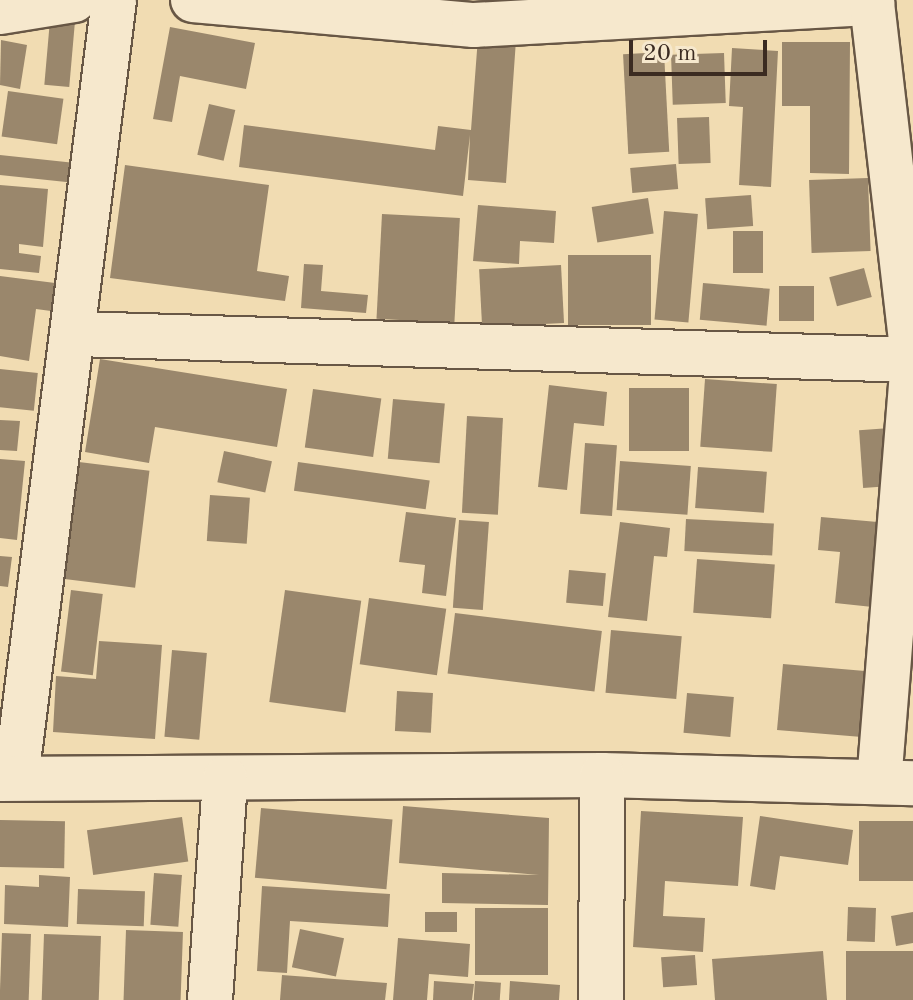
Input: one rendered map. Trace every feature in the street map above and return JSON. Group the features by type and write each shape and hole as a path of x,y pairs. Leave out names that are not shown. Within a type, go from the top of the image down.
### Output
{"street":[{"path":"0,12 74,0"},
{"path":"114,0 77,334 8,779 602,775 896,783 913,360 872,3 474,25 193,0"},
{"path":"77,334 913,360"},
{"path":"601,1000 602,775"},
{"path":"210,1000 225,779"}],"building":[{"path":"50,20 75,22 69,87 44,85"},
{"path":"170,27 255,43 246,89 180,76 172,122 153,119"},
{"path":"478,37 516,40 506,183 468,180 470,135 463,196 239,167 244,125 435,150 438,126 471,130"},
{"path":"1,40 27,45 20,89 0,85"},
{"path":"782,42 850,42 849,174 810,173 810,106 782,106"},
{"path":"732,48 778,51 771,187 739,185 743,107 729,106"},
{"path":"664,52 669,152 628,154 623,54"},
{"path":"724,53 726,103 673,105 671,55"},
{"path":"8,91 63,99 57,144 2,137"},
{"path":"209,104 235,110 224,161 197,155"},
{"path":"709,117 711,163 679,164 677,118"},
{"path":"0,155 71,162 69,182 0,175"},
{"path":"676,164 678,189 632,193 630,168"},
{"path":"125,165 269,185 257,271 289,276 285,301 110,278"},
{"path":"868,178 871,251 812,253 809,180"},
{"path":"0,185 48,189 43,247 19,244 19,253 41,256 39,273 0,269"},
{"path":"751,195 753,226 707,229 705,198"},
{"path":"648,198 654,234 597,242 592,207"},
{"path":"478,205 556,211 554,243 520,241 519,264 473,261"},
{"path":"664,211 698,214 688,323 655,320"},
{"path":"382,214 460,218 454,323 377,319"},
{"path":"733,231 763,231 763,273 733,273"},
{"path":"568,255 651,255 651,325 568,325"},
{"path":"304,264 323,265 321,291 368,295 366,313 301,308"},
{"path":"561,265 564,323 482,327 479,269"},
{"path":"864,268 872,297 837,306 829,277"},
{"path":"0,276 55,283 51,311 36,309 29,361 0,356"},
{"path":"703,283 770,289 767,326 700,320"},
{"path":"779,286 814,286 814,321 779,321"},
{"path":"100,359 287,389 277,447 155,427 149,463 85,452"},
{"path":"0,369 38,373 34,411 0,407"},
{"path":"705,379 777,384 772,452 700,447"},
{"path":"549,385 607,392 604,426 574,423 567,490 538,487"},
{"path":"629,388 689,388 689,451 629,451"},
{"path":"313,389 381,399 373,457 305,447"},
{"path":"393,399 445,404 440,463 388,459"},
{"path":"467,416 503,418 498,515 462,513"},
{"path":"0,420 20,421 17,451 0,450"},
{"path":"890,428 894,486 863,488 859,430"},
{"path":"585,443 617,445 612,516 580,514"},
{"path":"224,451 272,461 265,492 217,482"},
{"path":"0,459 25,461 17,540 0,538"},
{"path":"620,461 691,466 687,515 617,510"},
{"path":"79,462 149,471 135,588 65,579"},
{"path":"298,462 430,481 426,509 294,491"},
{"path":"698,467 767,472 764,513 695,508"},
{"path":"210,495 250,498 247,544 207,541"},
{"path":"406,512 456,518 446,596 422,593 425,565 399,562"},
{"path":"821,517 889,523 882,608 835,603 840,552 818,550"},
{"path":"686,519 774,524 772,556 684,551"},
{"path":"459,520 489,522 483,610 453,608"},
{"path":"620,522 670,528 667,557 654,556 647,621 608,617"},
{"path":"0,556 12,557 8,587 0,586"},
{"path":"697,559 775,564 771,618 693,613"},
{"path":"569,570 606,573 603,606 566,603"},
{"path":"71,590 103,594 93,675 61,671"},
{"path":"285,590 361,601 346,713 269,702"},
{"path":"369,598 446,609 437,675 360,664"},
{"path":"455,613 602,631 594,692 448,674"},
{"path":"611,630 682,636 676,699 606,693"},
{"path":"99,641 162,645 155,739 53,732 56,676 96,679"},
{"path":"172,650 207,653 199,740 164,737"},
{"path":"783,664 865,671 864,689 878,690 874,738 777,730"},
{"path":"397,691 433,693 431,733 395,731"},
{"path":"687,693 734,697 730,737 684,733"},
{"path":"403,806 549,818 548,905 442,903 442,873 539,875 399,863"},
{"path":"261,808 392,820 386,889 255,878"},
{"path":"641,811 743,817 738,886 665,881 663,916 705,918 703,952 633,947"},
{"path":"760,816 853,830 848,865 780,856 775,890 750,886"},
{"path":"182,817 188,862 93,875 87,830"},
{"path":"0,820 65,821 64,868 0,867"},
{"path":"859,821 913,821 913,881 859,881"},
{"path":"154,873 182,875 178,927 150,925"},
{"path":"39,875 70,877 68,927 4,924 5,885 39,887"},
{"path":"262,886 390,894 388,927 290,921 287,973 257,971"},
{"path":"78,889 145,891 144,926 77,924"},
{"path":"848,907 876,908 875,942 847,941"},
{"path":"475,908 548,908 548,975 475,975"},
{"path":"425,912 457,912 457,932 425,932"},
{"path":"913,912 913,943 896,946 891,916"},
{"path":"300,929 344,938 336,977 292,967"},
{"path":"126,930 183,932 181,1000 124,1000"},
{"path":"2,933 31,934 29,1000 0,1000"},
{"path":"44,934 101,936 99,1000 42,1000"},
{"path":"398,938 470,944 468,977 429,974 427,1000 393,1000"},
{"path":"823,951 827,1000 715,1000 712,959"},
{"path":"846,951 913,951 913,1000 846,1000"},
{"path":"695,955 697,985 663,987 661,957"},
{"path":"282,975 387,983 385,1000 280,1000"},
{"path":"434,981 474,984 472,1000 433,1000"},
{"path":"475,981 501,983 500,1000 474,1000"},
{"path":"510,981 560,985 559,1000 509,1000"}]}
